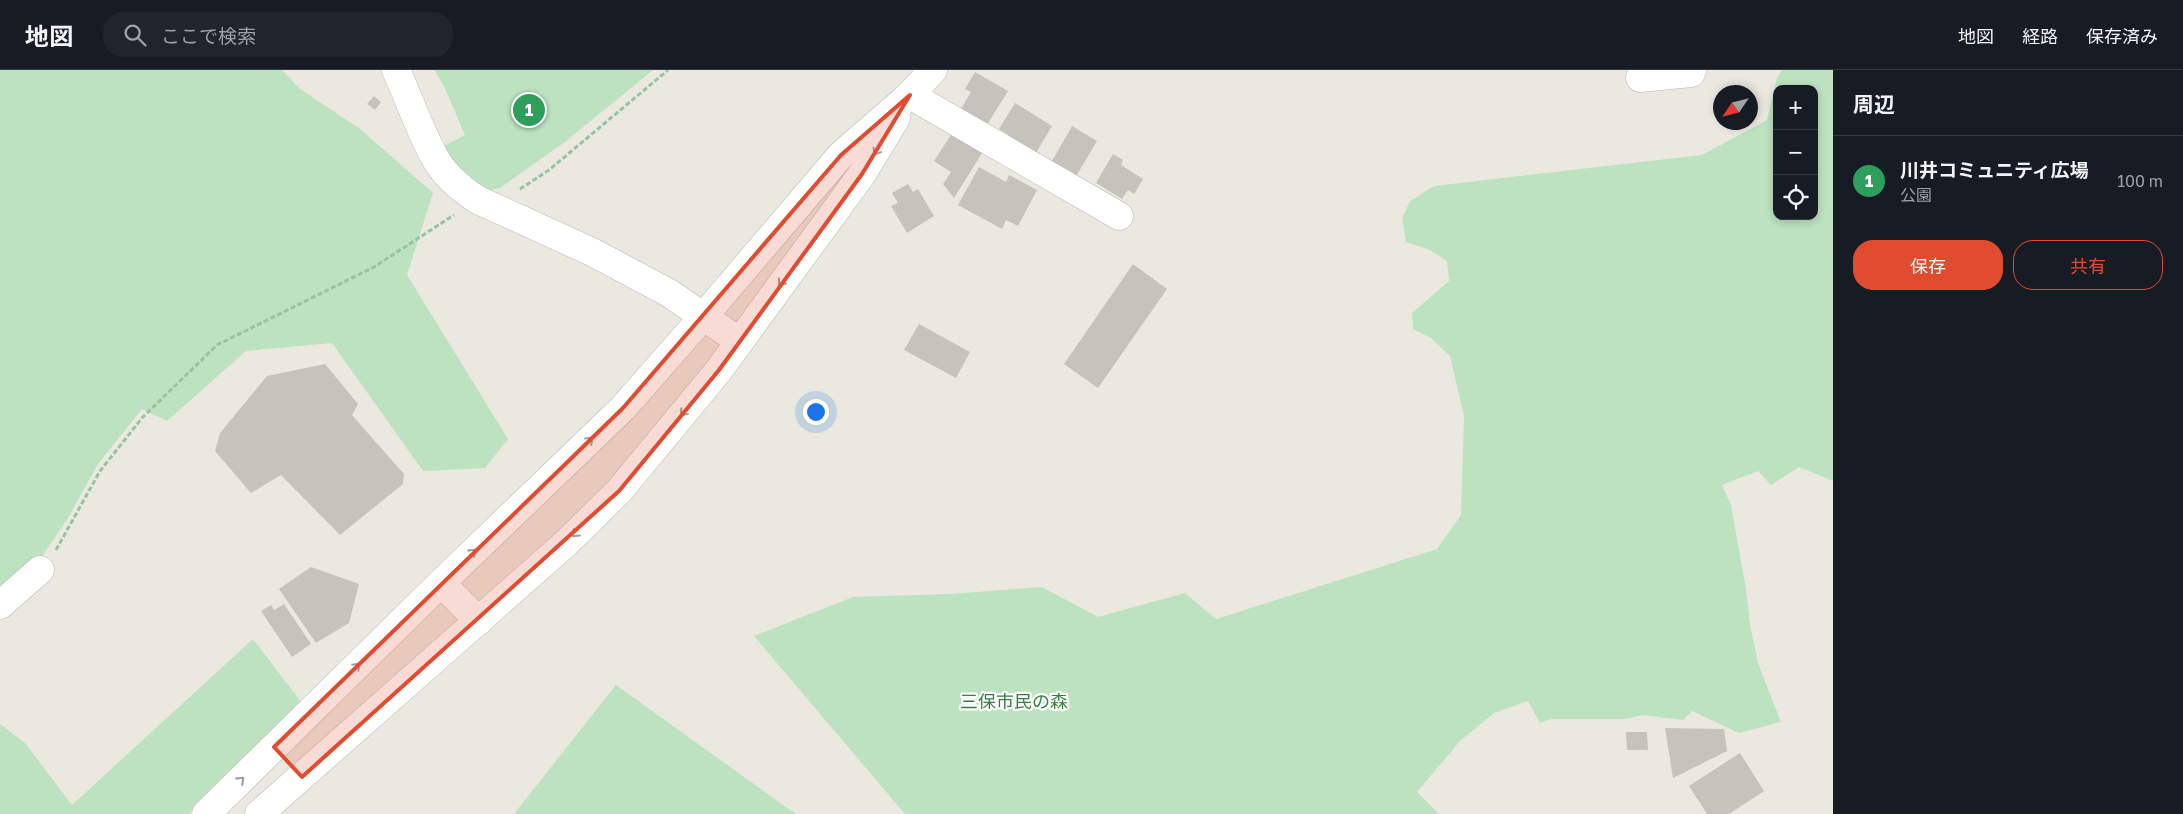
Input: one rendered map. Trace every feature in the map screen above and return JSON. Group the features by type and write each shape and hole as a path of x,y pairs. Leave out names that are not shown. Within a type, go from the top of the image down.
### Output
{"street":[{"path":"396,70 434,158 448,175 483,203 592,252 668,293 740,341"},
{"path":"206,814 441,583 623,408 841,155 910,95 933,70"},
{"path":"1640,78 1691,73 1692,70"},
{"path":"910,95 1119,216"},
{"path":"259,814 565,544 619,491 719,370 862,174 910,95"},
{"path":"0,605 40,570"},
{"path":"441,583 479,621"},
{"path":"274,747 302,777"}],"path":[{"path":"40,570 56,550 106,464 142,418 217,345 374,267 483,203 517,191 549,170 668,70"}],"highlighted area":[{"path":"910,95 862,174 719,370 619,491 302,777 274,747 623,408 841,155"}],"green space":[{"path":"0,70 282,70 300,89 360,129 433,193 407,275 508,439 485,468 423,471 332,343 246,351 167,421 142,409 98,464 68,518 0,619"},
{"path":"434,70 653,70 565,142 500,188 486,191 470,185 446,155 444,146 465,135 443,84"},
{"name":"三保市民の森","path":"1782,70 1833,70 1833,481 1799,467 1771,485 1758,471 1722,485 1731,505 1758,663 1781,722 1739,733 1692,711 1683,720 1642,715 1626,719 1551,719 1540,723 1528,701 1494,713 1460,741 1417,792 1439,814 905,814 754,636 853,597 951,594 1042,587 1098,617 1185,593 1216,619 1437,549 1461,515 1464,416 1450,356 1431,338 1413,329 1412,313 1449,281 1447,261 1430,250 1406,242 1402,218 1410,201 1434,186 1702,155 1748,130 1758,130 1758,125 1767,120 1773,95 1773,220 1818,220 1818,85 1775,85"},
{"path":"253,639 301,702 188,814 0,814 0,724 25,743 72,805"},
{"path":"616,685 790,810 797,814 514,814"}],"building":[{"path":"975,72 1008,91 985,128 959,112 971,92 965,89"},
{"path":"374,96 381,102 375,110 367,104"},
{"path":"1015,103 1052,126 1036,153 999,129"},
{"path":"1072,126 1097,141 1075,178 1051,163"},
{"path":"951,135 982,153 954,198 943,184 951,172 934,161"},
{"path":"1113,154 1123,160 1121,165 1143,179 1134,194 1128,190 1122,199 1096,183"},
{"path":"979,167 1006,182 1009,175 1037,190 1018,226 1006,220 1002,229 958,205"},
{"path":"908,184 913,192 918,189 934,216 907,233 891,206 898,203 892,193"},
{"path":"1133,264 1167,289 1098,388 1064,364"},
{"path":"919,324 970,352 956,378 904,350"},
{"path":"325,364 358,404 352,415 404,474 403,484 340,535 281,475 251,493 215,451 220,433 267,376"},
{"path":"311,567 359,584 349,623 316,643 279,589"},
{"path":"284,604 311,644 292,657 261,611 271,605 274,610"},
{"path":"1665,728 1724,729 1727,751 1673,778"},
{"path":"1626,732 1647,732 1648,750 1627,750"},
{"path":"1740,753 1764,791 1729,814 1707,814 1689,786"}],"place":[{"name":"川井コミュニティ広場","path":"529,110"}]}
